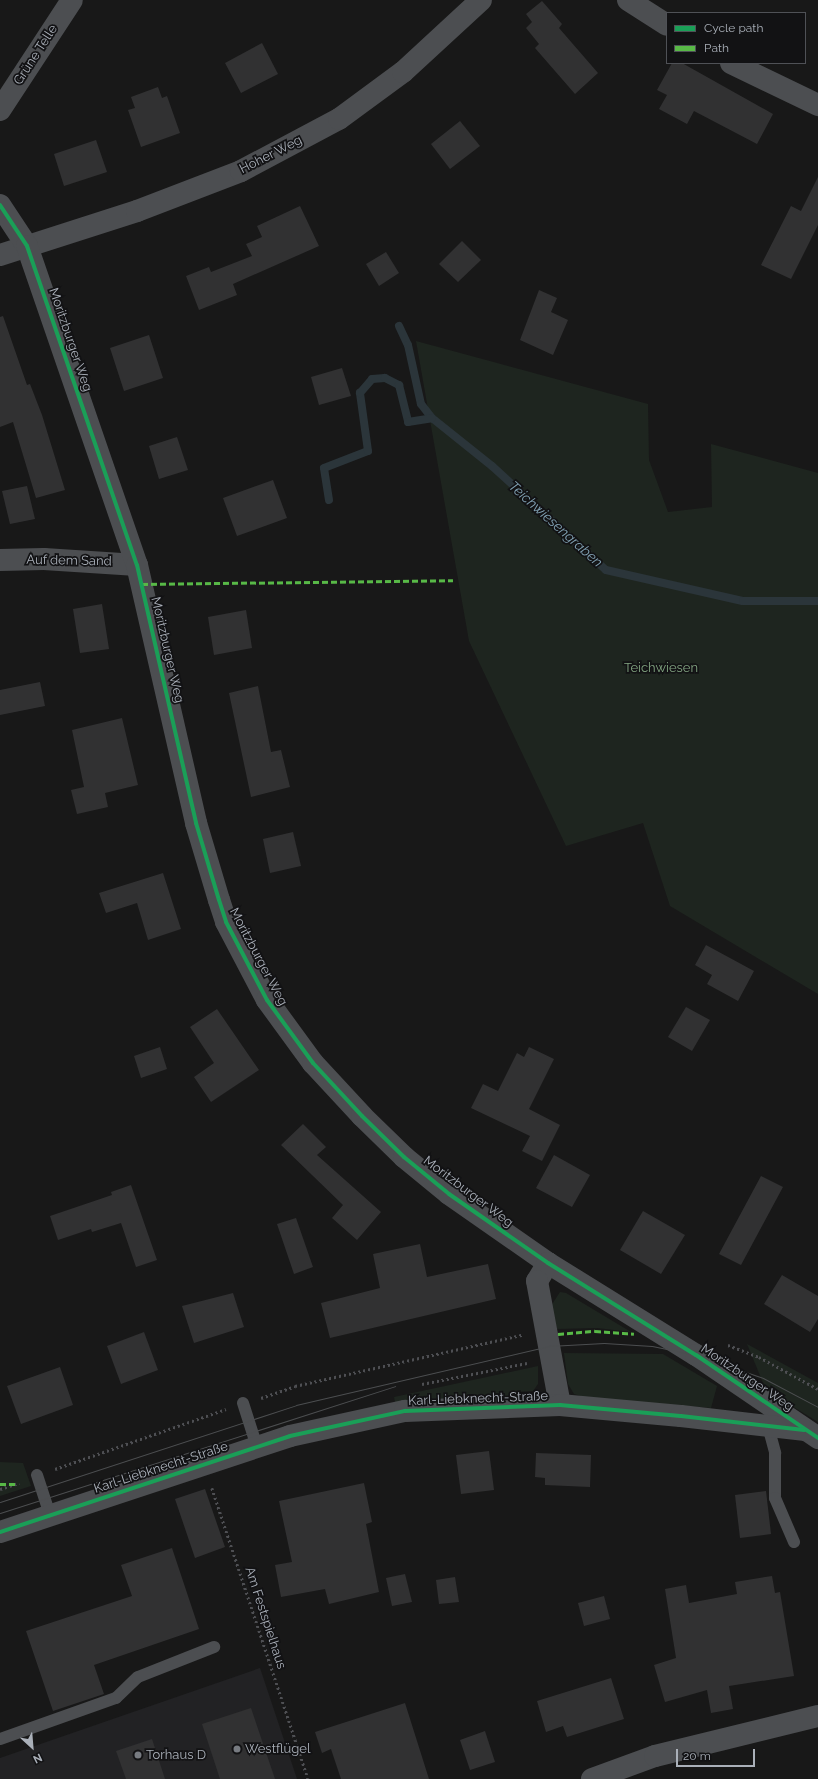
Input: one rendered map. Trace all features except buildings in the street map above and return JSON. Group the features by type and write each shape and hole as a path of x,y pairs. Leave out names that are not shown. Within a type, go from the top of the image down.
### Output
{"street":[{"name":"Grüne Telle","path":"0,110 72,0"},
{"name":"Hoher Weg","path":"0,255 137,211 241,171 339,119 403,72 481,0"},
{"path":"628,0 666,24"},
{"path":"733,64 818,106"},
{"name":"Moritzburger Weg","path":"0,205 27,246 137,565 196,823 218,900 226,922 266,1000 313,1064 362,1116 404,1157 449,1194 548,1263 696,1355 812,1434"},
{"name":"Auf dem Sand","path":"0,560 44,559 137,565"},
{"path":"548,1263 537,1281 560,1405"},
{"name":"Karl-Liebknecht-Straße","path":"0,1532 290,1436 405,1411 560,1405 768,1426 812,1434"},
{"path":"592,1779 655,1756 818,1716"}],"lane":[{"path":"243,1403 257,1447"},
{"path":"768,1426 775,1453 775,1498 794,1542"},
{"path":"36,1475 50,1515"},
{"path":"0,1739 116,1698 138,1677 214,1647"}],"path":[{"path":"0,1489 36,1475 295,1386 527,1334"},
{"path":"722,1342 759,1356 818,1389"},
{"path":"414,1386 534,1362"}],"shaded area":[{"path":"260,1668 297,1779 0,1779 0,1758"}],"green space":[{"name":"Teichwiesen","path":"416,341 648,404 649,460 668,512 712,507 711,444 818,473 818,994 670,906 643,823 566,846 469,641"},
{"path":"560,1292 566,1293 631,1332 597,1328 557,1329 551,1306"},
{"path":"747,1344 818,1383 818,1422 766,1390"},
{"path":"564,1353 663,1354 717,1386 711,1408 587,1398 574,1394 568,1384"},
{"path":"538,1366 538,1384 533,1391 513,1392 512,1398 396,1407 394,1397"},
{"path":"0,1462 23,1463 31,1486 0,1496"}],"waterway":[{"name":"Teichwiesengraben","path":"399,326 408,345 421,404 432,418 492,466 606,570 743,601 818,601"},
{"name":"Teichwiesengraben","path":"329,500 324,468 368,451 360,393 372,379 385,378 399,385 408,422 432,418"}],"tram line":[{"path":"0,1502 296,1405 549,1346 604,1343 652,1346 696,1355 763,1378 818,1407"},
{"path":"0,1513 395,1386"}],"marked path":[{"path":"142,584 453,580"},
{"path":"558,1334 595,1331 634,1334"},
{"path":"0,1484 16,1484"}],"cycle path":[{"path":"0,205 27,246 137,565 196,823 219,900 226,922 267,1000 313,1063 362,1116 404,1157 449,1194 548,1263 696,1355 818,1438"},
{"path":"0,1532 290,1436 405,1411 560,1405 681,1416 804,1430"}],"place":[{"name":"Westflügel","path":"237,1749"},
{"name":"Torhaus D","path":"138,1755"}]}
